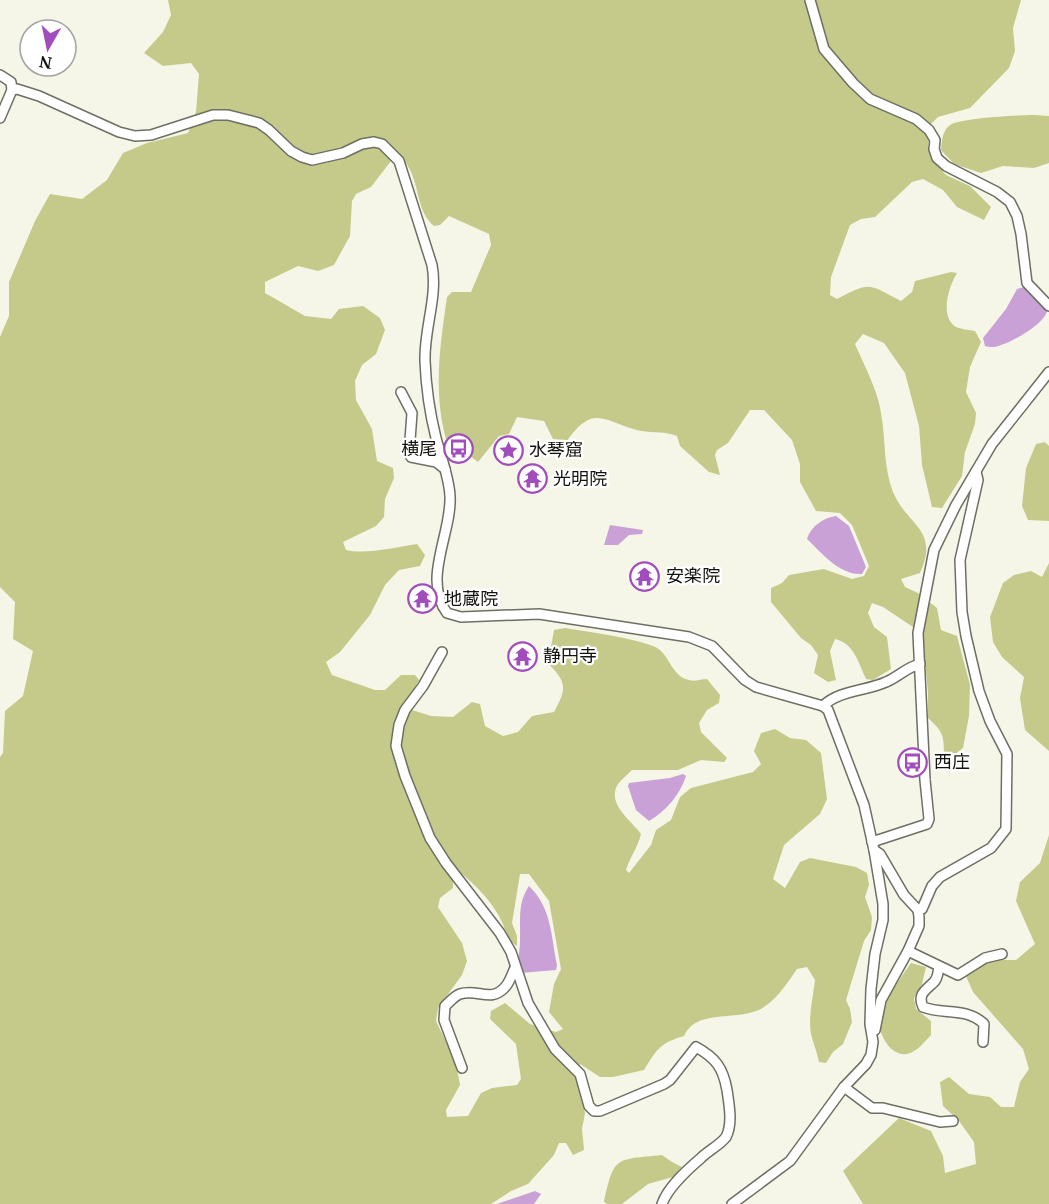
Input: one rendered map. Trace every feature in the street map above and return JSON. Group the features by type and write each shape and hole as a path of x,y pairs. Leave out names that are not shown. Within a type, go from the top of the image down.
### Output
{"street":[{"path":"810,0 824,49 853,83 870,99 916,119 929,130 935,140 934,149 937,158 946,166 997,192 1010,202 1017,216 1021,234 1027,283 1049,306"},
{"path":"0,75 10,82 12,90 0,118"},
{"path":"12,90 17,89 39,96 119,132 135,136 151,135 213,115 228,115 259,123 291,151 312,160 330,157 362,144 374,142 382,144 399,161 435,279 425,361 433,423 450,491 449,514 437,565 440,602 447,613 461,617 539,614 689,637 712,646 756,687 823,706 833,723 864,806 883,904 883,920 875,954 871,988 871,1055 790,1161 732,1204"},
{"path":"873,846 927,824 929,819 918,647 919,624 934,550 939,537 992,444 1049,372"},
{"path":"401,392 412,412 409,454 411,458 436,462 445,469"},
{"path":"918,910 922,909 932,886 940,877 991,848 1006,829 1007,754 990,721 979,691 962,612 960,560 978,480 976,472"},
{"path":"442,652 423,686 405,710 399,725 396,746 416,806 430,838 446,863 500,933 511,952 528,1004 560,1057 580,1074 589,1106 594,1111 600,1111 664,1084 670,1080 696,1047 721,1068 728,1092 730,1115 727,1134 666,1193 662,1204"},
{"path":"823,706 827,702 854,691 888,682 906,669 920,664"},
{"path":"872,1034 875,1031 885,989 908,951 919,926 918,910 904,895 873,846"},
{"path":"908,951 958,975 985,958 1002,954"},
{"path":"939,967 937,978 922,993 922,1007 959,1012 979,1019 984,1024 983,1042"},
{"path":"462,1068 444,1020 445,1006 461,994 472,993 488,996 499,992 507,985 515,968"},
{"path":"844,1088 872,1108 883,1108 940,1122 953,1121"}],"green space":[{"path":"168,0 1021,0 1013,28 1015,51 1009,68 970,108 938,117 930,125 928,147 933,161 946,175 970,186 991,207 984,220 957,207 943,190 923,179 912,182 875,217 861,219 850,225 831,277 830,295 837,299 857,289 869,287 901,301 912,292 915,281 951,272 957,273 947,301 948,316 956,327 975,331 981,342 970,367 966,392 976,413 975,424 965,452 962,476 942,508 932,507 922,465 919,426 905,373 884,343 863,334 855,344 877,396 883,423 886,463 893,492 924,537 926,547 920,573 901,579 905,587 918,593 937,608 941,630 957,636 970,685 969,716 963,748 950,758 944,754 941,733 928,718 928,692 922,633 883,607 872,603 868,613 874,627 887,637 891,669 873,680 866,679 851,649 842,641 835,639 830,651 836,680 828,682 814,673 818,655 811,645 801,638 771,602 771,588 782,583 789,575 824,569 852,579 864,576 869,566 852,525 840,513 816,511 800,482 800,464 792,440 764,410 750,410 728,443 717,450 715,455 720,475 709,472 680,446 677,436 673,434 641,431 601,418 593,418 585,422 567,441 553,439 544,421 517,417 509,434 499,436 478,462 470,456 471,445 446,439 440,403 439,368 447,297 452,292 471,292 491,245 489,234 449,216 440,225 434,226 424,212 411,171 406,163 391,161 371,187 356,194 352,201 350,236 334,265 318,271 298,266 265,282 265,293 305,316 331,319 339,309 363,306 380,318 385,330 376,354 362,365 355,381 356,400 372,429 377,461 393,468 394,478 385,499 384,517 376,526 343,542 346,550 362,552 417,544 425,555 420,566 399,570 385,585 370,615 340,652 326,662 332,675 375,690 385,690 401,675 415,675 419,680 407,702 412,710 431,716 453,717 472,702 480,704 485,726 503,736 518,732 532,716 554,712 558,704 563,691 562,681 548,663 554,630 565,628 609,635 653,646 663,653 683,678 693,681 707,679 720,695 719,703 707,710 699,723 701,732 727,758 724,762 701,760 678,770 632,770 618,784 615,791 617,805 641,834 626,870 629,873 651,845 656,830 671,820 680,797 691,788 753,772 761,764 754,751 761,733 775,729 790,738 806,740 821,753 827,799 820,814 784,845 773,879 785,888 800,862 810,858 856,867 867,873 869,885 865,897 872,917 871,930 864,941 846,1000 852,1022 843,1044 833,1052 826,1063 819,1062 811,1034 810,1014 815,980 807,967 797,969 769,1003 754,1012 699,1021 690,1027 684,1036 669,1041 660,1048 644,1070 613,1077 600,1077 580,1064 578,1076 585,1113 582,1129 584,1150 573,1155 566,1143 559,1143 554,1155 528,1184 511,1191 491,1204 0,1204 0,757 3,753 5,711 23,696 33,651 13,639 15,602 0,587 0,337 9,316 9,282 35,221 50,194 82,199 107,180 123,153 147,143 188,133 196,112 199,74 191,63 163,66 144,53 163,32 171,15","holes":["461,873 489,901 509,939 517,946 517,936 512,923 520,874 529,874 549,901 561,969 554,984 549,1012 563,1029 556,1032 530,1024 505,1003 491,1011 490,1019 516,1044 521,1079 517,1085 492,1088 481,1093 468,1116 447,1117 446,1110 460,1085 456,1063 436,1021 438,1008 462,975 467,961 462,943 438,907 440,898 453,888 453,879"]},
{"path":"1049,116 1049,163 1034,168 1003,166 981,173 954,164 941,150 945,130 950,125 965,120"},
{"path":"1045,442 1049,446 1049,521 1028,520 1022,506 1026,468 1036,444"},
{"path":"1049,563 1049,751 1025,730 1020,698 1024,677 1002,657 993,642 990,617 1003,583 1014,575 1031,571 1042,577"},
{"path":"1049,835 1049,1204 863,1204 843,1171 899,1118 931,1131 943,1156 945,1173 976,1164 974,1142 959,1121 943,1106 940,1082 949,1077 969,1094 990,1097 1001,1107 1014,1107 1020,1082 1029,1069 1023,1049 973,992 965,974 992,960 1016,960 1035,944 1016,901 1020,882 1040,863"},
{"path":"911,963 926,967 922,984 914,998 916,1009 931,1021 931,1035 916,1050 901,1054 885,1041 880,1021 888,999"},
{"path":"662,1155 682,1167 673,1177 648,1184 622,1204 604,1202 611,1176 620,1163 635,1158"}],"shaded area":[{"path":"1024,287 1047,311 1044,316 1033,328 1009,342 995,347 985,346 983,338 1006,309 1017,289"},
{"path":"836,516 849,526 866,567 862,574 839,567 807,539 811,530 818,523"},
{"path":"610,525 643,530 642,534 629,535 618,545 604,545"},
{"path":"683,774 686,776 676,796 655,817 649,821 636,810 629,783 670,778"},
{"path":"529,886 537,895 546,913 552,934 556,970 521,973 518,961 520,912"},
{"path":"535,1191 541,1194 534,1204 497,1204"}],"place":[{"name":"横尾","path":"458,449"},
{"name":"水琴窟","path":"508,450"},
{"name":"光明院","path":"532,479"},
{"name":"安楽院","path":"645,576"},
{"name":"地蔵院","path":"423,599"},
{"name":"静円寺","path":"522,656"},
{"name":"西庄","path":"913,762"}]}
